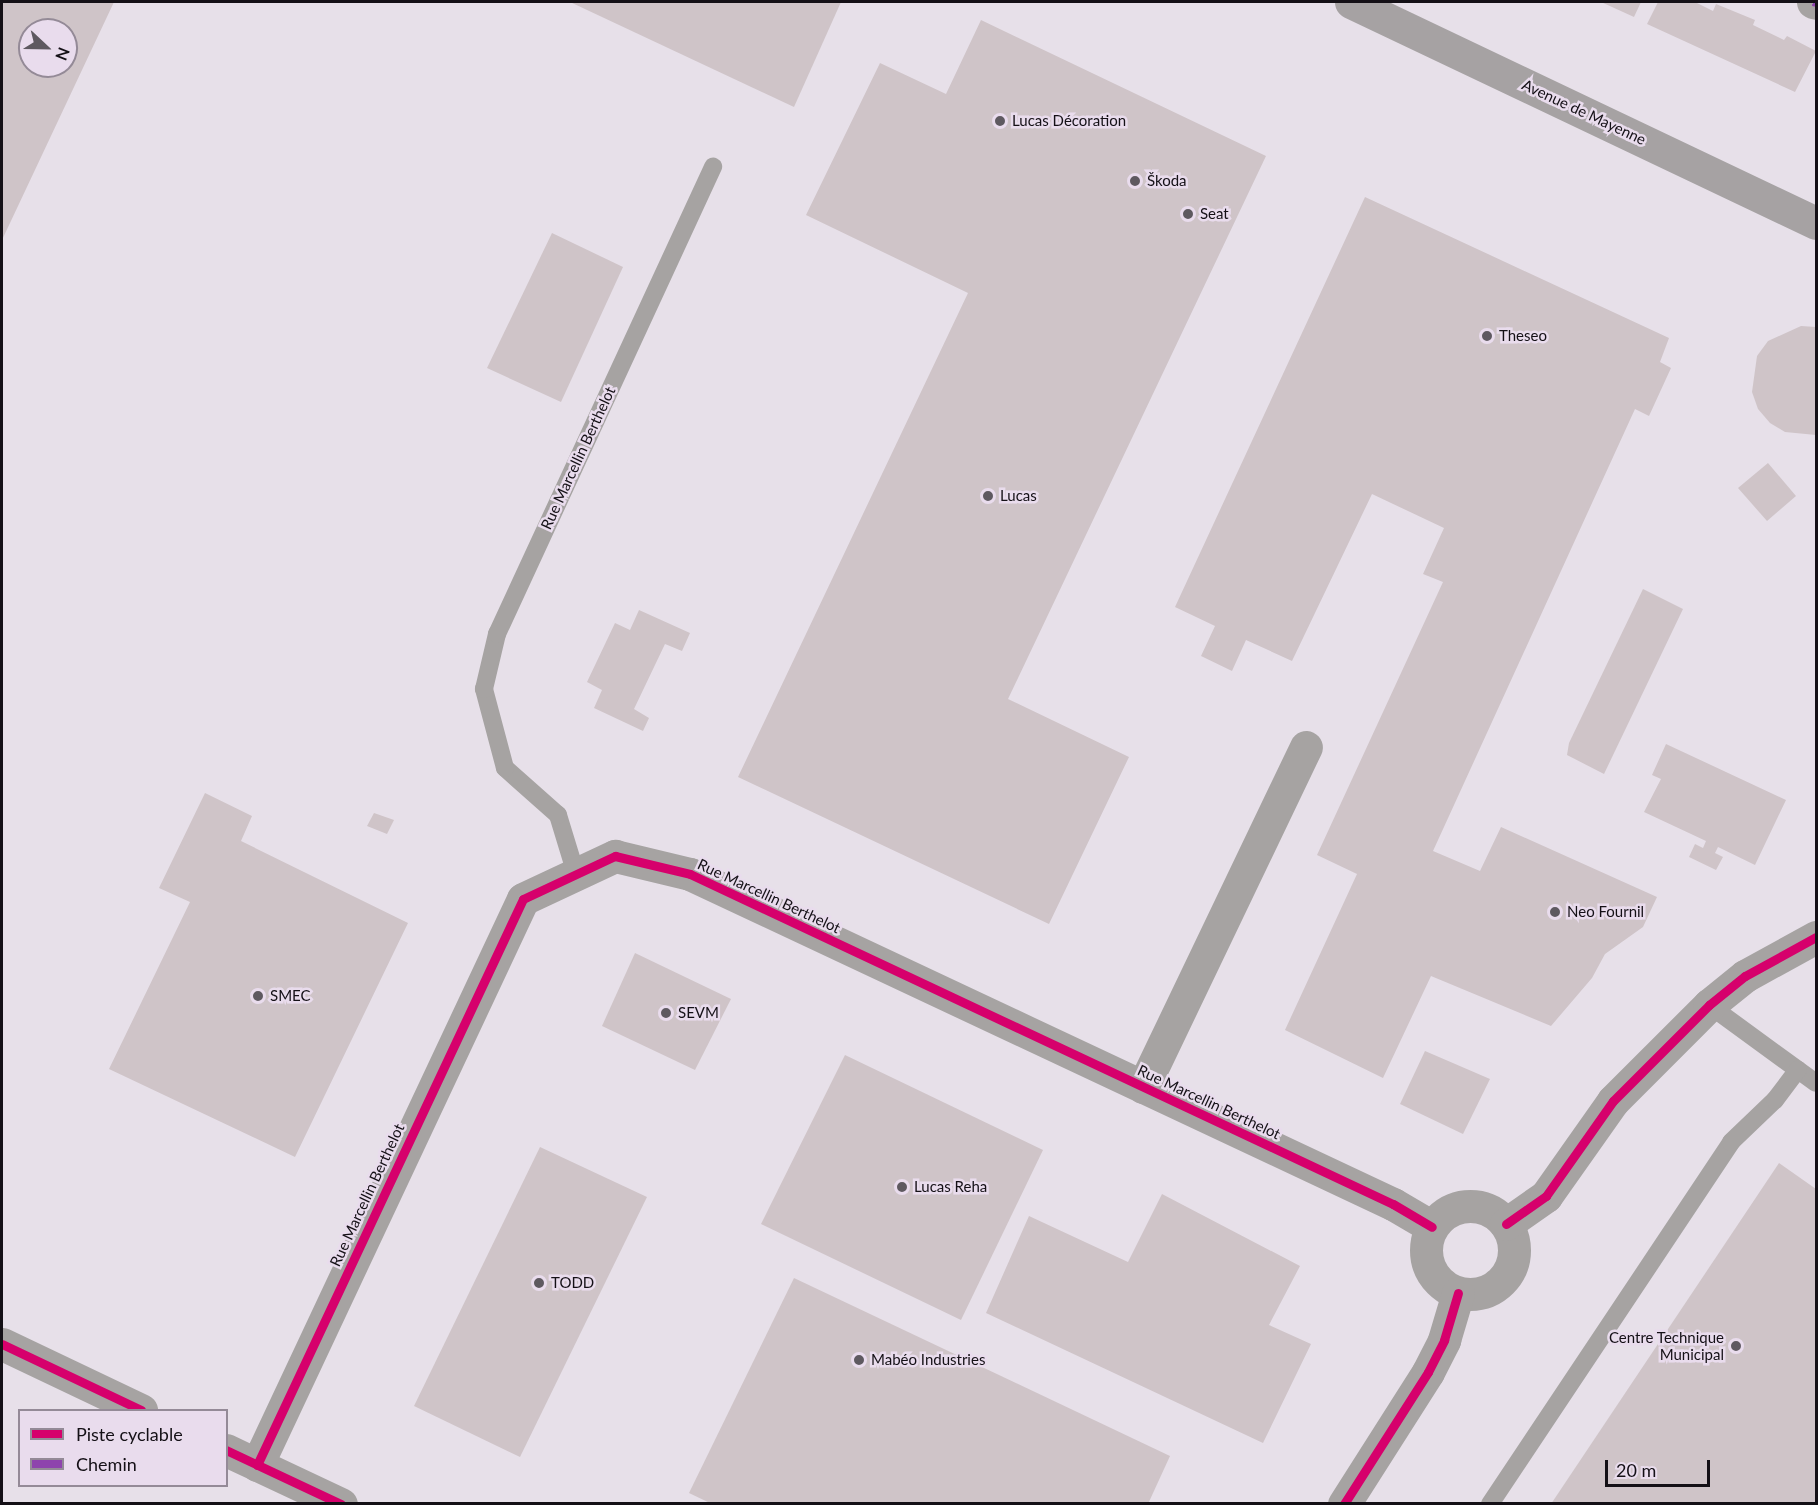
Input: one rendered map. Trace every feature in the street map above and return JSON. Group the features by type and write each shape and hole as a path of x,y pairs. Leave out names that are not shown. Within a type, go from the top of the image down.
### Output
{"main road":[{"name":"Avenue de Mayenne","path":"1351,2 1816,223"}],"street":[{"name":"Rue Marcellin Berthelot","path":"1143,1087 1306,747"},
{"name":"Rue Marcellin Berthelot","path":"257,1465 523,899 615,855 690,874 1393,1204 1432,1227"},
{"path":"1506,1224 1546,1196 1613,1101 1708,1005 1746,976 1816,937"},
{"path":"1468,1206 1483,1208 1506,1224 1515,1250 1506,1276 1485,1293 1458,1293 1445,1288 1428,1266 1425,1253 1432,1227 1442,1216 1468,1206"},
{"path":"1344,1503 1428,1372 1444,1340 1458,1293"},
{"path":"2,1344 139,1409"},
{"path":"228,1451 341,1503"}],"lane":[{"name":"Rue Marcellin Berthelot","path":"576,874 558,815 505,768 484,689 497,634 713,167"},
{"path":"1708,1005 1816,1083"},
{"path":"1490,1503 1731,1142 1775,1100 1798,1070"}],"building":[{"path":"2,2 114,2 2,240"},
{"path":"570,2 841,2 794,107"},
{"path":"1601,2 1641,2 1634,17"},
{"path":"1658,2 1695,2 1713,11 1716,4 1755,20 1753,25 1784,40 1787,36 1816,51 1795,92 1647,24"},
{"name":"Lucas","path":"981,20 1266,156 1008,699 1129,757 1049,924 738,777 968,293 806,215 880,63 946,94"},
{"path":"1365,197 1669,338 1660,362 1671,368 1649,416 1635,409 1433,851 1480,871 1501,827 1657,897 1643,927 1605,954 1592,978 1551,1026 1431,976 1383,1078 1285,1030 1357,874 1317,855 1443,582 1423,574 1444,528 1372,494 1292,661 1246,640 1232,671 1201,656 1215,626 1175,607"},
{"path":"552,233 623,267 561,402 487,368"},
{"path":"1801,326 1816,327 1816,435 1785,432 1770,423 1758,409 1752,392 1757,356 1768,341"},
{"path":"1768,463 1796,496 1767,521 1738,488"},
{"path":"1643,589 1683,609 1604,774 1567,755 1569,743"},
{"path":"639,610 690,633 682,651 665,644 634,709 649,718 643,731 594,708 602,690 587,682 615,623 630,630"},
{"path":"1666,744 1786,800 1755,865 1718,847 1715,853 1723,857 1716,870 1689,857 1695,844 1703,848 1706,841 1644,812 1661,779 1652,775"},
{"name":"SMEC","path":"205,793 252,816 241,841 408,923 295,1157 109,1069 190,902 159,888"},
{"path":"374,813 394,820 387,834 367,826"},
{"name":"SEVM","path":"635,953 731,999 695,1070 602,1026"},
{"path":"1425,1051 1490,1079 1463,1134 1400,1104"},
{"name":"Lucas Reha","path":"845,1055 1043,1150 961,1320 761,1224"},
{"name":"TODD","path":"540,1147 647,1197 520,1457 414,1406"},
{"name":"Centre Technique Municipal","path":"1779,1163 1816,1189 1816,1504 1551,1504"},
{"path":"1162,1194 1300,1266 1269,1325 1311,1344 1263,1443 986,1313 1029,1216 1128,1262"},
{"name":"Mabéo Industries","path":"794,1278 1170,1456 1148,1504 712,1504 689,1493"}],"cycle path":[{"path":"257,1465 523,899 615,856 690,874 1393,1204 1432,1227"},
{"path":"1506,1224 1546,1196 1613,1101 1709,1005 1745,976 1816,937"},
{"path":"1344,1504 1428,1372 1444,1340 1458,1293"},
{"path":"2,1344 139,1409"},
{"path":"228,1451 341,1504"}],"place":[{"name":"Lucas Décoration","path":"1000,121"},
{"name":"Škoda","path":"1135,181"},
{"name":"Seat","path":"1188,214"},
{"name":"Theseo","path":"1487,336"},
{"name":"Lucas","path":"988,496"},
{"name":"Neo Fournil","path":"1555,912"},
{"name":"SMEC","path":"258,996"},
{"name":"SEVM","path":"666,1013"},
{"name":"Lucas Reha","path":"902,1187"},
{"name":"TODD","path":"539,1283"},
{"name":"Centre Technique Municipal","path":"1736,1346"},
{"name":"Mabéo Industries","path":"859,1360"}]}
